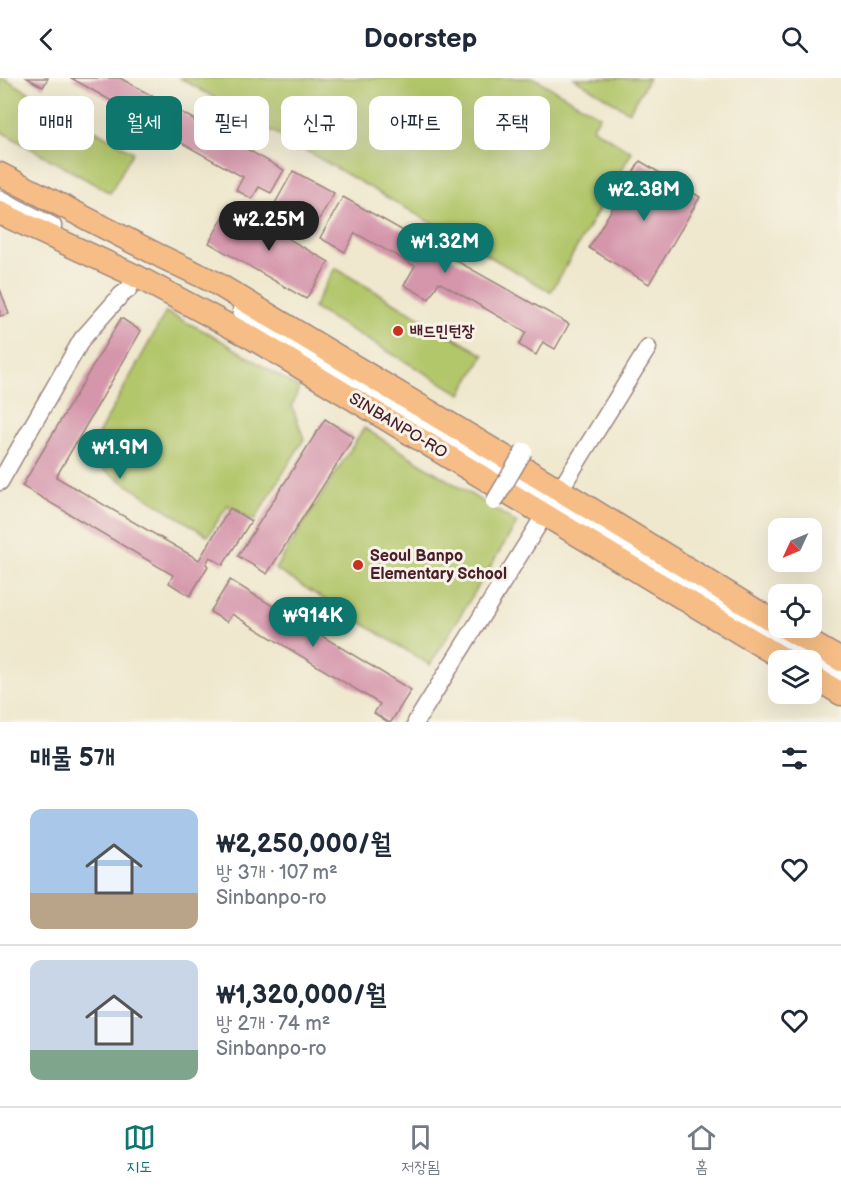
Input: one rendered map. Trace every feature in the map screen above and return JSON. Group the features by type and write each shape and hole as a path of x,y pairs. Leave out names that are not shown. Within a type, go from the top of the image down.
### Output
{"main road":[{"name":"SINBANPO-RO","path":"0,174 214,282 552,503 785,650"},
{"name":"SINBANPO-RO","path":"0,213 136,276 768,618"},
{"name":"SINBANPO-RO","path":"803,638 841,660"},
{"path":"822,682 841,694"}],"street":[{"path":"0,184 69,208"},
{"path":"0,184 206,290 552,503 785,650"},
{"path":"0,199 215,308 552,503 591,530 723,608 786,650"},
{"path":"0,482 81,339 128,290 136,276"},
{"path":"416,722 648,348"},
{"path":"494,502 524,451"},
{"path":"723,608 786,650"},
{"path":"822,667 841,675"},
{"path":"822,670 841,680"}],"green space":[{"path":"0,78 4,78 35,96 18,96 18,141 0,131"},
{"path":"180,78 534,78 600,116 592,128 632,152 551,292 305,150 357,150 357,96 281,96 281,136 269,129 269,96 211,96"},
{"path":"574,78 649,78 629,112"},
{"path":"94,130 106,137 106,150 133,152 110,193 34,150 94,150"},
{"name":"배드민턴장","path":"335,268 484,355 461,394 313,308"},
{"path":"166,312 212,335 299,388 292,406 304,439 254,521 228,505 208,536 85,458"},
{"path":"364,428 517,523 430,665 275,569"}],"building":[{"path":"27,78 48,78 43,87"},
{"path":"71,78 120,78 152,96 106,96 106,98"},
{"path":"182,113 194,120 194,150 182,143"},
{"path":"195,150 248,150 284,170 271,193 259,187 252,199 236,190 243,177"},
{"path":"640,161 700,197 649,284 589,248"},
{"path":"293,171 334,193 313,230 273,207"},
{"path":"343,197 569,324 555,349 543,342 536,355 519,345 526,332 439,282 429,299 404,285 415,266 355,233 345,252 320,238"},
{"path":"230,205 329,262 306,299 209,243"},
{"path":"0,289 9,314 0,316"},
{"path":"121,318 141,331 56,477 199,560 230,508 251,521 223,565 210,557 206,564 208,566 190,596 169,583 173,575 22,486"},
{"path":"325,419 354,437 267,574 238,556"},
{"path":"230,580 411,690 391,722 374,713 380,704 232,614 227,622 210,612"}],"place":[{"name":"배드민턴장","path":"398,331"},
{"name":"Seoul Banpo Elementary School","path":"358,565"}]}
